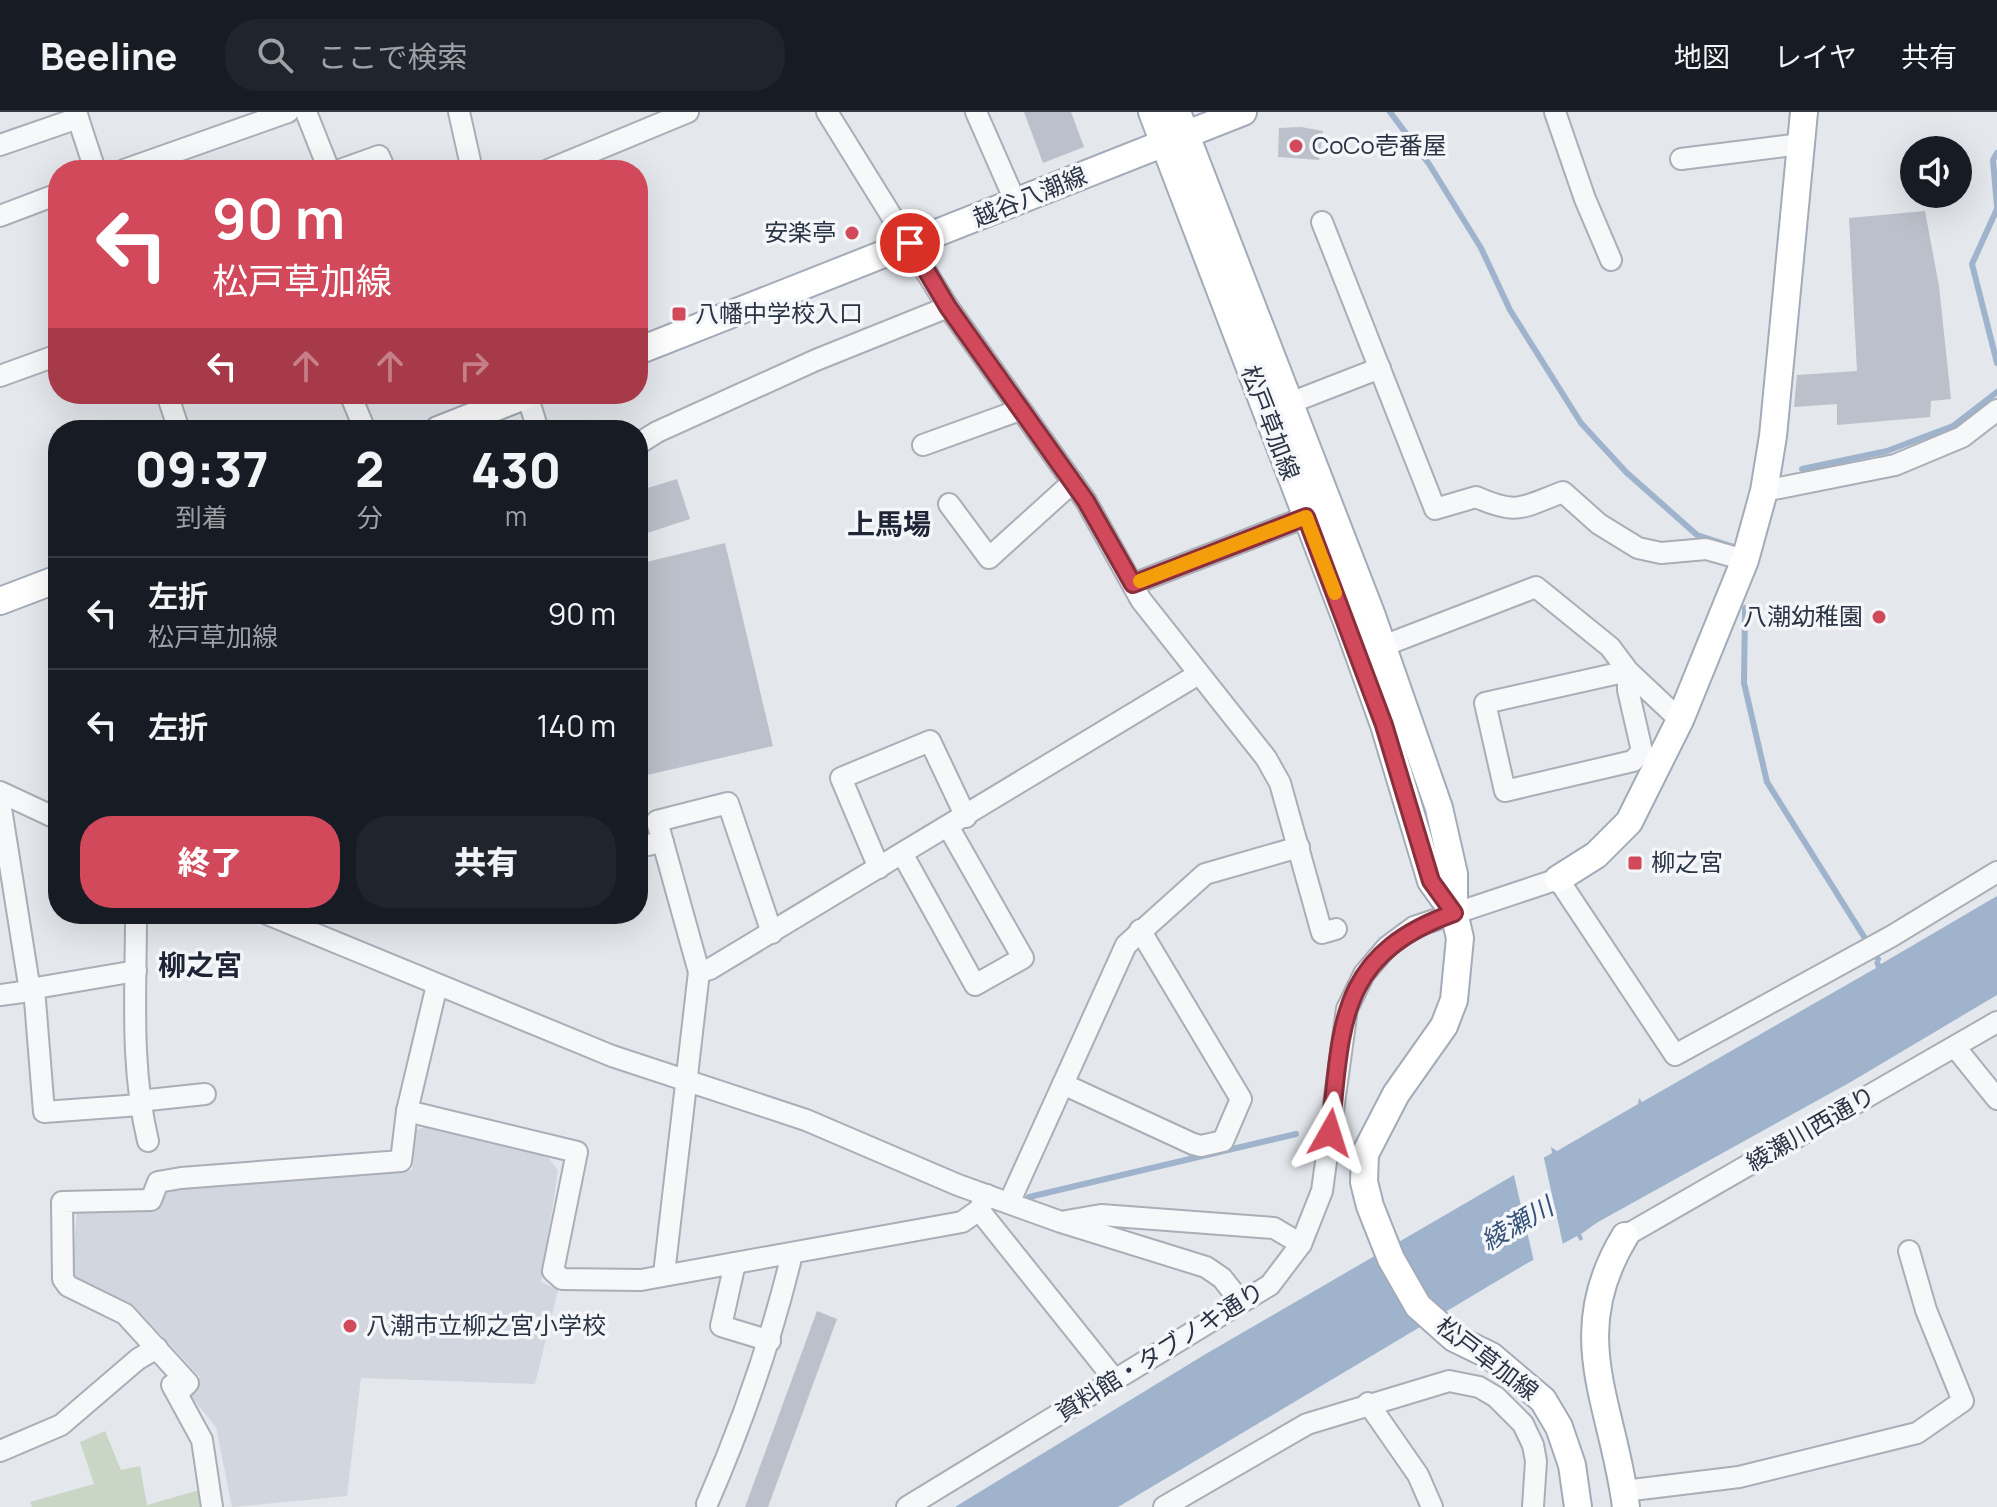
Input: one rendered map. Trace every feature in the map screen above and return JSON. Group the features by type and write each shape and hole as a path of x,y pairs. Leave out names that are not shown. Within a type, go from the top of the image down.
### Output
{"main road":[{"name":"松戸草加線","path":"1152,112 1176,130 1290,403 1383,646 1439,808 1454,874 1454,913 1460,938 1454,1000 1444,1026 1396,1094 1365,1154 1364,1182 1370,1206 1385,1247 1418,1306 1454,1338 1491,1356 1543,1400 1559,1427 1572,1465 1578,1507"},
{"name":"越谷八潮線","path":"648,347 1016,203 1176,130 1243,112"},
{"path":"1558,879 1596,855 1629,822 1680,720 1745,560 1764,491 1779,394 1804,112"},
{"name":"松戸草加線","path":"1176,130 1306,517 1384,725 1431,881 1454,913"},
{"path":"463,420 503,404"},
{"path":"0,601 48,583"},
{"path":"1625,1236 1609,1262 1597,1299 1592,1337 1625,1499"}],"street":[{"path":"152,160 288,112"},
{"path":"306,112 325,160"},
{"path":"459,112 470,160"},
{"path":"568,160 651,119 688,112"},
{"path":"827,112 948,307 1073,482 1133,584 1197,675 1266,758 1280,783 1322,933 1336,929"},
{"path":"976,112 1016,203"},
{"path":"1555,112 1585,199 1611,260"},
{"path":"0,145 77,115 92,160"},
{"path":"1681,159 1801,144"},
{"path":"0,216 48,198"},
{"path":"1322,222 1435,509 1476,497 1501,508 1516,510 1563,492 1599,524 1638,548 1661,553 1706,549 1745,560"},
{"path":"648,438 816,360 948,307"},
{"path":"0,376 48,359"},
{"path":"1290,403 1380,368"},
{"path":"923,445 1020,410"},
{"path":"1764,491 1895,465 1962,437 1997,410"},
{"path":"949,504 989,558 1073,482"},
{"path":"1133,584 1306,517"},
{"path":"1383,646 1536,587 1610,647 1628,671 1680,720"},
{"path":"1628,671 1628,690 1642,751 1633,761 1505,791 1485,703 1628,671"},
{"path":"699,972 710,969 903,855 1197,675"},
{"path":"879,868 841,778 930,741 957,822 1023,958 975,985 903,855"},
{"path":"0,792 48,814"},
{"path":"0,802 32,988 44,1112 205,1094"},
{"path":"664,1274 683,1082 699,972 657,821 728,803 772,933"},
{"path":"648,845 663,842"},
{"path":"1009,1203 1126,945 1205,874 1299,847"},
{"path":"1558,879 1675,1055 1892,936 1997,872"},
{"name":"資料館・タブノキ通り","path":"907,1507 1270,1285 1301,1244 1322,1191 1347,1009 1364,974 1387,947 1414,927 1495,903 1558,879"},
{"path":"136,924 134,1045 139,1103 148,1141"},
{"path":"293,924 437,985 683,1082 806,1120 983,1203 1009,1203 1206,1267 1222,1278 1241,1302"},
{"path":"1063,1084 1193,1144 1201,1146 1223,1141 1241,1099 1140,930"},
{"path":"0,995 136,971"},
{"path":"212,1507 202,1440 153,1350 125,1314 68,1286 63,1279 62,1202 151,1200 158,1182 181,1178 401,1161 407,1111 437,985"},
{"name":"綾瀬川西通り","path":"1625,1236 1997,1022"},
{"path":"1955,1047 1997,1099"},
{"path":"407,1111 577,1152 553,1271 562,1279 641,1280 792,1254 962,1222 983,1203"},
{"path":"983,1203 1115,1380"},
{"path":"1061,1222 1101,1215 1274,1228 1301,1244"},
{"path":"1625,1499 1739,1477 1917,1433 1963,1401 1926,1310 1909,1251"},
{"path":"707,1504 737,1435 770,1341 792,1254"},
{"path":"735,1263 721,1326 770,1341"},
{"path":"0,1451 61,1425 153,1350"},
{"path":"1164,1507 1307,1424 1368,1403 1449,1381 1479,1387 1510,1408 1533,1445 1537,1477 1533,1507"},
{"path":"1368,1403 1418,1475 1432,1507"}],"shaded area":[{"name":"八潮市立柳之宮小学校","path":"426,1126 547,1155 558,1171 541,1282 558,1290 535,1384 361,1378 347,1496 232,1507 216,1427 188,1393 200,1377 135,1307 81,1283 72,1271 77,1209 158,1211 165,1187 412,1170 415,1131"}],"green space":[{"path":"105,1431 121,1470 140,1466 147,1505 203,1489 205,1507 32,1507 30,1502 94,1484 80,1442"}],"water":[{"name":"綾瀬川","path":"1997,896 1997,995 1849,1083 1598,1222 1581,1234 1583,1239 1580,1241 1577,1236 1524,1265 1118,1507 955,1507 1204,1355 1552,1153 1551,1147 1557,1151 1638,1104 1639,1098 1642,1102 1876,968 1874,962 1878,959 1881,964"}],"pier":[{"path":"1543,1154 1564,1249 1535,1266 1513,1171"}],"building":[{"path":"1024,112 1071,112 1084,147 1043,163"},
{"path":"1301,127 1323,131 1319,160 1278,157 1279,128"},
{"path":"1925,211 1939,286 1951,399 1931,401 1930,417 1837,425 1837,404 1794,407 1797,375 1857,371 1849,218"},
{"path":"677,479 690,519 648,533 648,488"},
{"path":"725,543 773,746 648,775 648,562"},
{"path":"817,1311 837,1319 768,1507 745,1507"}],"waterway":[{"path":"1390,112 1429,164 1481,248 1510,310 1581,423 1626,472 1697,535 1734,547"},
{"path":"1997,153 1993,160 1997,206"},
{"path":"1997,209 1972,264 1997,363"},
{"path":"1802,469 1887,451 1953,426 1997,392"},
{"path":"1745,608 1744,683 1767,782 1878,959"},
{"path":"1029,1197 1296,1134"}],"slow traffic":[{"path":"1140,581 1306,517 1335,593"}],"place":[{"name":"CoCo壱番屋","path":"1296,146"},
{"name":"安楽亭","path":"852,233"},
{"name":"八幡中学校入口","path":"679,314"},
{"name":"八潮幼稚園","path":"1879,617"},
{"name":"柳之宮","path":"1635,863"},
{"name":"八潮市立柳之宮小学校","path":"350,1326"}],"district":[{"name":"上馬場","path":"889,524"},
{"name":"柳之宮","path":"200,965"}],"route":[{"path":"910,243 948,307 1086,501 1133,584 1306,517 1384,725 1431,881 1454,913 1414,927 1387,947 1364,974 1347,1009 1330,1133"}]}
